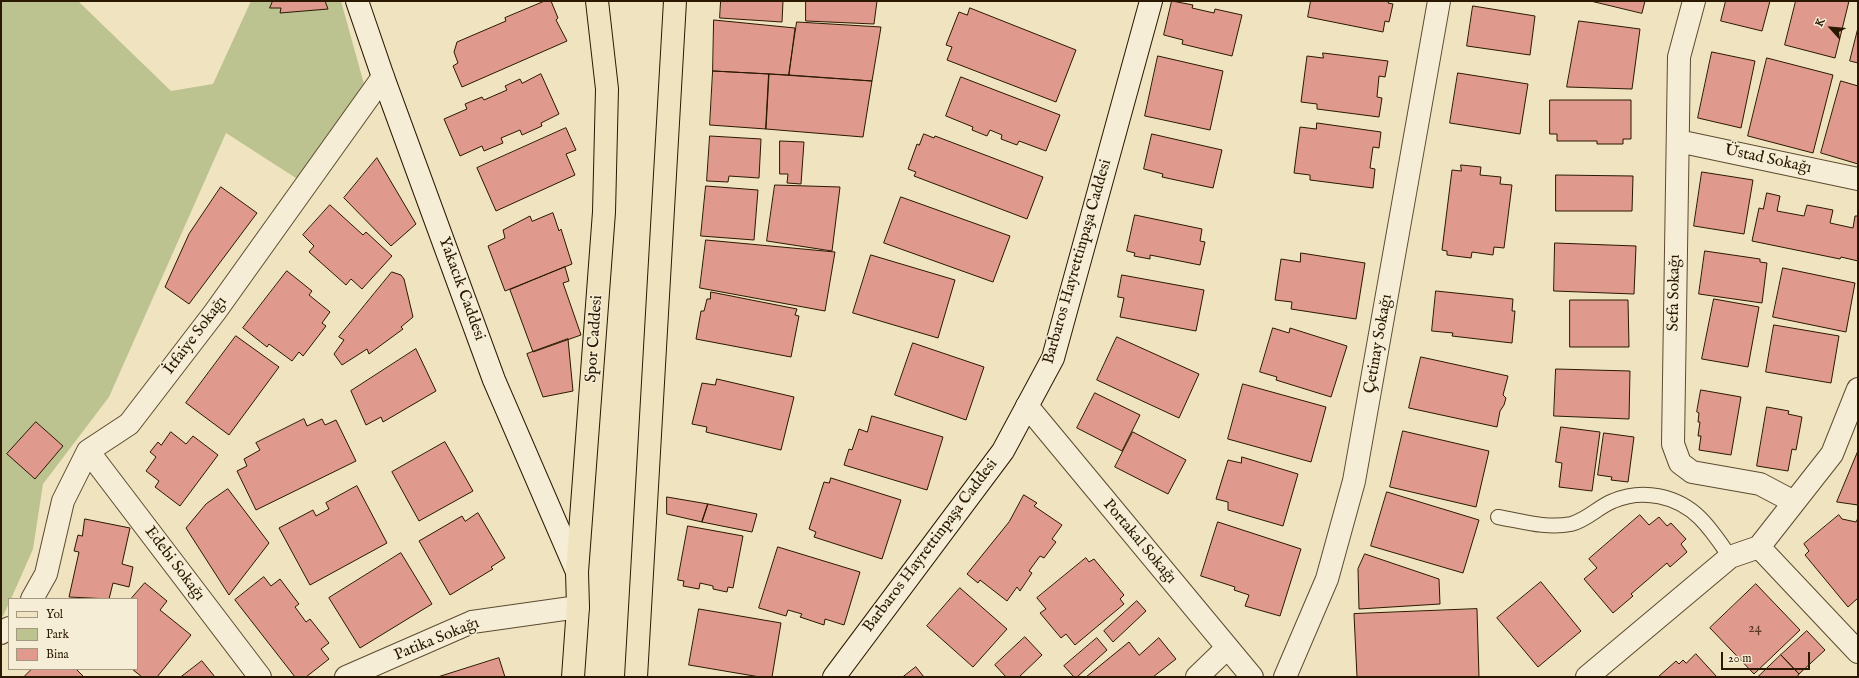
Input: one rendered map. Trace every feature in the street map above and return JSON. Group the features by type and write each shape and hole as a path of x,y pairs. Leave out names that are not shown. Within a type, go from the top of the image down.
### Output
{"main road":[{"name":"Spor Caddesi","path":"573,677 578,607 577,572 604,212 608,89 597,1"},
{"path":"636,677 675,1"}],"street":[{"name":"Yakacık Caddesi","path":"358,1 383,77 494,380 577,572"},
{"name":"Barbaros Hayrettinpaşa Caddesi","path":"834,677 1003,451 1053,358 1151,1"},
{"name":"Çetinay Sokağı","path":"1285,677 1327,579 1354,480 1439,1"},
{"name":"Sefa Sokağı","path":"1694,1 1679,56 1672,444 1680,463 1692,472 1760,484 1794,502"},
{"name":"İtfaiye Sokağı","path":"88,451 129,424 215,312 383,77"},
{"name":"Üstad Sokağı","path":"1678,141 1858,179"},
{"path":"1587,677 1730,557 1759,547 1832,454 1858,389"},
{"name":"Portakal Sokağı","path":"1027,406 1252,677"},
{"path":"33,598 46,574 63,501 88,451"},
{"name":"Edebi Sokağı","path":"88,451 260,677"},
{"path":"1759,547 1858,652"},
{"name":"Patika Sokağı","path":"346,677 472,622 578,607"},
{"path":"1197,677 1227,648"}],"lane":[{"path":"1498,517 1545,525 1571,524 1582,520 1606,504 1621,497 1646,494 1665,498 1692,511 1714,534 1730,557"}],"green space":[{"path":"1,1 78,1 171,91 213,84 251,1 341,1 364,84 299,180 226,133 109,397 43,484 33,549 11,598 8,598 8,605 3,616 1,616"}],"building":[{"path":"273,1 325,1 328,9 280,13 281,8 270,8"},
{"path":"545,1 551,1 558,18 556,20 567,41 462,87 453,66 458,63 454,52 457,42 506,21 505,18"},
{"path":"721,1 783,1 782,22 720,18"},
{"path":"806,1 877,1 874,24 806,21"},
{"path":"1172,1 1193,5 1192,8 1214,13 1215,9 1242,15 1232,56 1182,44 1183,40 1164,35"},
{"path":"1311,1 1389,1 1388,3 1393,4 1389,22 1385,21 1383,32 1308,17"},
{"path":"1591,1 1645,1 1642,13"},
{"path":"1726,1 1770,1 1762,31 1721,21"},
{"path":"1796,1 1849,1 1835,58 1785,45"},
{"path":"1473,6 1535,16 1530,55 1467,46"},
{"path":"970,8 1076,50 1056,102 947,60 952,47 946,45 959,12 967,15"},
{"path":"714,20 795,28 789,75 713,71"},
{"path":"1579,21 1640,29 1632,89 1567,87"},
{"path":"797,22 881,27 872,81 789,75"},
{"path":"1858,28 1858,63 1850,61"},
{"path":"1712,52 1755,61 1741,128 1698,118"},
{"path":"1323,53 1388,61 1385,77 1379,76 1377,97 1382,98 1379,117 1317,109 1317,104 1301,102 1307,56 1323,58"},
{"path":"1158,56 1223,71 1210,130 1145,116"},
{"path":"1767,58 1833,75 1813,153 1748,136"},
{"path":"713,71 769,74 766,129 710,125"},
{"path":"1458,73 1528,84 1520,134 1450,123"},
{"path":"541,74 559,114 541,123 542,126 522,135 520,130 501,138 503,143 484,151 482,146 460,156 444,119 467,109 465,104 482,97 484,100 507,90 505,86 520,79 522,83"},
{"path":"769,74 872,81 863,137 766,129"},
{"path":"961,77 1060,115 1046,151 1019,141 1017,145 1001,139 1002,135 990,130 987,136 972,130 973,127 946,116"},
{"path":"1841,81 1858,86 1858,164 1821,153"},
{"path":"1550,100 1631,100 1631,139 1623,139 1623,144 1597,144 1597,141 1557,141 1557,134 1550,134"},
{"path":"1317,123 1381,132 1379,148 1373,147 1370,168 1375,169 1373,188 1310,180 1310,175 1294,173 1300,127 1316,129"},
{"path":"566,128 576,150 566,154 575,175 496,211 477,168"},
{"path":"924,134 934,138 935,136 1043,177 1027,219 914,176 916,172 908,169 917,144 919,145"},
{"path":"1152,134 1222,150 1213,188 1162,177 1163,174 1144,169"},
{"path":"710,136 761,139 759,178 729,176 728,182 707,181"},
{"path":"780,141 804,142 801,184 787,183 788,174 780,174"},
{"path":"377,158 416,224 391,246 344,198"},
{"path":"1461,165 1481,167 1480,175 1501,177 1500,184 1512,185 1504,248 1494,247 1493,255 1472,252 1471,258 1447,255 1447,251 1442,250 1452,170 1461,171"},
{"path":"1702,172 1753,180 1744,234 1694,226"},
{"path":"1556,175 1633,176 1632,211 1556,211"},
{"path":"775,185 840,187 832,251 767,241"},
{"path":"706,186 758,190 754,240 701,236"},
{"path":"221,187 257,213 189,304 165,287 189,234"},
{"path":"1767,193 1780,196 1777,211 1804,216 1807,205 1833,210 1830,223 1853,228 1855,216 1858,216 1858,261 1841,257 1840,259 1752,241 1759,208 1763,209"},
{"path":"901,197 1010,236 993,282 884,243"},
{"path":"330,205 363,235 366,232 392,256 362,289 351,279 346,285 309,252 314,246 303,235"},
{"path":"553,213 559,231 561,229 572,264 505,291 488,246 505,238 503,230 530,216 532,221"},
{"path":"1135,215 1202,229 1200,241 1205,242 1200,265 1150,255 1150,259 1134,256 1135,253 1127,251"},
{"path":"706,240 835,252 825,311 700,288"},
{"path":"1555,243 1636,246 1634,294 1554,291"},
{"path":"1705,251 1760,259 1760,262 1767,263 1762,303 1699,294"},
{"path":"1301,253 1365,263 1356,319 1291,309 1292,302 1275,300 1281,259 1300,262"},
{"path":"871,255 955,280 938,338 853,313"},
{"path":"565,267 569,281 563,283 581,335 533,352 510,290"},
{"path":"1783,268 1855,283 1846,332 1773,317"},
{"path":"287,271 312,291 309,295 330,312 322,323 326,326 303,356 299,352 292,361 269,344 267,347 243,328"},
{"path":"392,272 401,275 404,279 413,317 401,327 403,329 369,354 367,349 342,365 334,354 344,340 339,337"},
{"path":"1122,275 1204,290 1196,331 1120,317 1124,298 1118,297"},
{"path":"1436,291 1513,299 1512,311 1515,311 1512,343 1452,336 1453,333 1432,331"},
{"path":"711,292 797,309 795,315 799,316 791,357 696,339 701,311 704,311 707,299 710,299"},
{"path":"1714,299 1759,307 1748,367 1702,359"},
{"path":"1570,300 1628,300 1629,347 1570,347"},
{"path":"1774,325 1839,336 1831,383 1766,372"},
{"path":"1273,328 1289,333 1290,328 1347,346 1331,397 1276,380 1277,377 1260,372"},
{"path":"236,336 279,367 229,435 186,403"},
{"path":"1117,337 1199,374 1179,418 1097,380"},
{"path":"568,339 573,391 543,397 527,354"},
{"path":"913,343 984,367 966,420 895,395"},
{"path":"416,349 436,391 383,422 381,417 366,425 351,391"},
{"path":"1421,357 1508,376 1503,395 1506,398 1500,411 1497,427 1409,408"},
{"path":"1556,369 1630,371 1629,419 1554,416"},
{"path":"717,379 794,397 781,450 706,432 707,427 692,424 702,383 715,385"},
{"path":"1243,384 1326,407 1311,462 1228,439"},
{"path":"1701,390 1741,397 1731,455 1699,450 1701,436 1698,436 1700,422 1698,422 1699,413 1697,412"},
{"path":"1095,393 1140,415 1122,451 1077,428"},
{"path":"1767,407 1789,411 1788,414 1802,417 1796,450 1792,449 1788,471 1757,466"},
{"path":"872,416 943,437 927,490 844,465 849,449 852,450 859,429 867,432"},
{"path":"304,419 307,426 322,419 325,425 336,420 356,461 256,510 237,471 247,466 244,459 260,450 256,443"},
{"path":"36,422 63,446 35,479 7,454"},
{"path":"1561,427 1600,432 1592,491 1559,487 1562,463 1556,462"},
{"path":"1403,431 1489,451 1476,507 1390,487"},
{"path":"171,432 186,444 193,436 218,455 180,506 155,487 159,481 146,471 156,457 150,452 158,442 161,445"},
{"path":"1133,432 1186,460 1168,494 1115,467"},
{"path":"1604,433 1634,437 1628,482 1611,480 1612,477 1598,475"},
{"path":"445,442 473,491 419,521 392,472"},
{"path":"1858,451 1858,505 1837,502"},
{"path":"1242,457 1298,474 1283,526 1228,510 1228,502 1216,499 1228,460 1241,463"},
{"path":"831,478 901,500 882,559 814,537 816,532 809,529 824,482 829,483"},
{"path":"357,486 387,543 310,585 279,528 313,510 316,516 329,509 326,503"},
{"path":"228,489 269,543 229,595 186,528 206,504"},
{"path":"1387,492 1479,520 1463,573 1371,546"},
{"path":"1024,495 1037,503 1034,506 1062,525 1052,539 1056,542 1044,558 1040,556 1029,571 1032,573 1020,591 1017,587 1007,601 980,580 978,583 967,574 1009,522"},
{"path":"667,497 708,504 702,522 667,514"},
{"path":"708,504 757,514 752,532 702,522"},
{"path":"478,513 505,558 491,567 493,569 450,595 419,541 462,516 465,521"},
{"path":"1640,515 1649,525 1659,517 1667,526 1671,523 1686,539 1681,544 1687,552 1670,567 1667,563 1631,594 1633,596 1613,613 1584,579 1597,568 1589,559"},
{"path":"1839,515 1842,519 1856,522 1858,518 1858,598 1848,607 1805,555 1809,551 1804,544"},
{"path":"85,519 130,528 122,564 133,567 129,587 113,583 109,598 69,597 79,552 74,551 78,535 82,536"},
{"path":"1218,522 1301,549 1280,616 1245,606 1249,595 1234,590 1235,587 1201,576"},
{"path":"688,526 743,536 733,588 728,587 727,592 713,589 713,586 700,583 699,589 683,586 684,581 678,580"},
{"path":"778,547 860,572 844,625 825,619 824,625 800,617 802,614 788,610 786,616 759,608"},
{"path":"401,553 432,604 360,648 329,598"},
{"path":"1365,554 1439,579 1440,604 1359,609 1358,569"},
{"path":"1086,558 1089,562 1094,559 1124,595 1120,599 1124,604 1075,645 1066,634 1061,638 1040,613 1046,609 1037,598"},
{"path":"264,577 271,586 280,579 299,604 295,607 306,622 310,619 329,643 321,649 329,659 306,677 295,677 235,600"},
{"path":"1541,582 1581,631 1538,667 1497,618"},
{"path":"145,583 167,601 160,610 191,635 157,677 142,677 133,670 138,670 138,598 132,598"},
{"path":"1756,584 1800,630 1754,674 1710,628"},
{"path":"960,588 1007,629 973,667 927,626"},
{"path":"1137,601 1146,611 1113,642 1104,631"},
{"path":"699,609 781,623 772,677 760,677 689,665"},
{"path":"1477,609 1479,677 1357,677 1354,614"},
{"path":"1807,631 1825,650 1799,674 1781,655"},
{"path":"1025,637 1042,655 1019,677 1006,677 995,665"},
{"path":"1097,638 1107,650 1077,677 1074,677 1064,666"},
{"path":"1159,638 1176,659 1153,677 1086,677 1129,642 1139,655"},
{"path":"1696,654 1717,677 1658,677 1676,661 1679,664 1683,660 1686,663"},
{"path":"1781,655 1799,674 1797,677 1758,677"},
{"path":"499,658 505,677 438,677"},
{"path":"202,661 215,677 181,677"},
{"path":"916,667 924,677 903,677"},
{"path":"31,670 77,670 84,677 24,677"}]}
